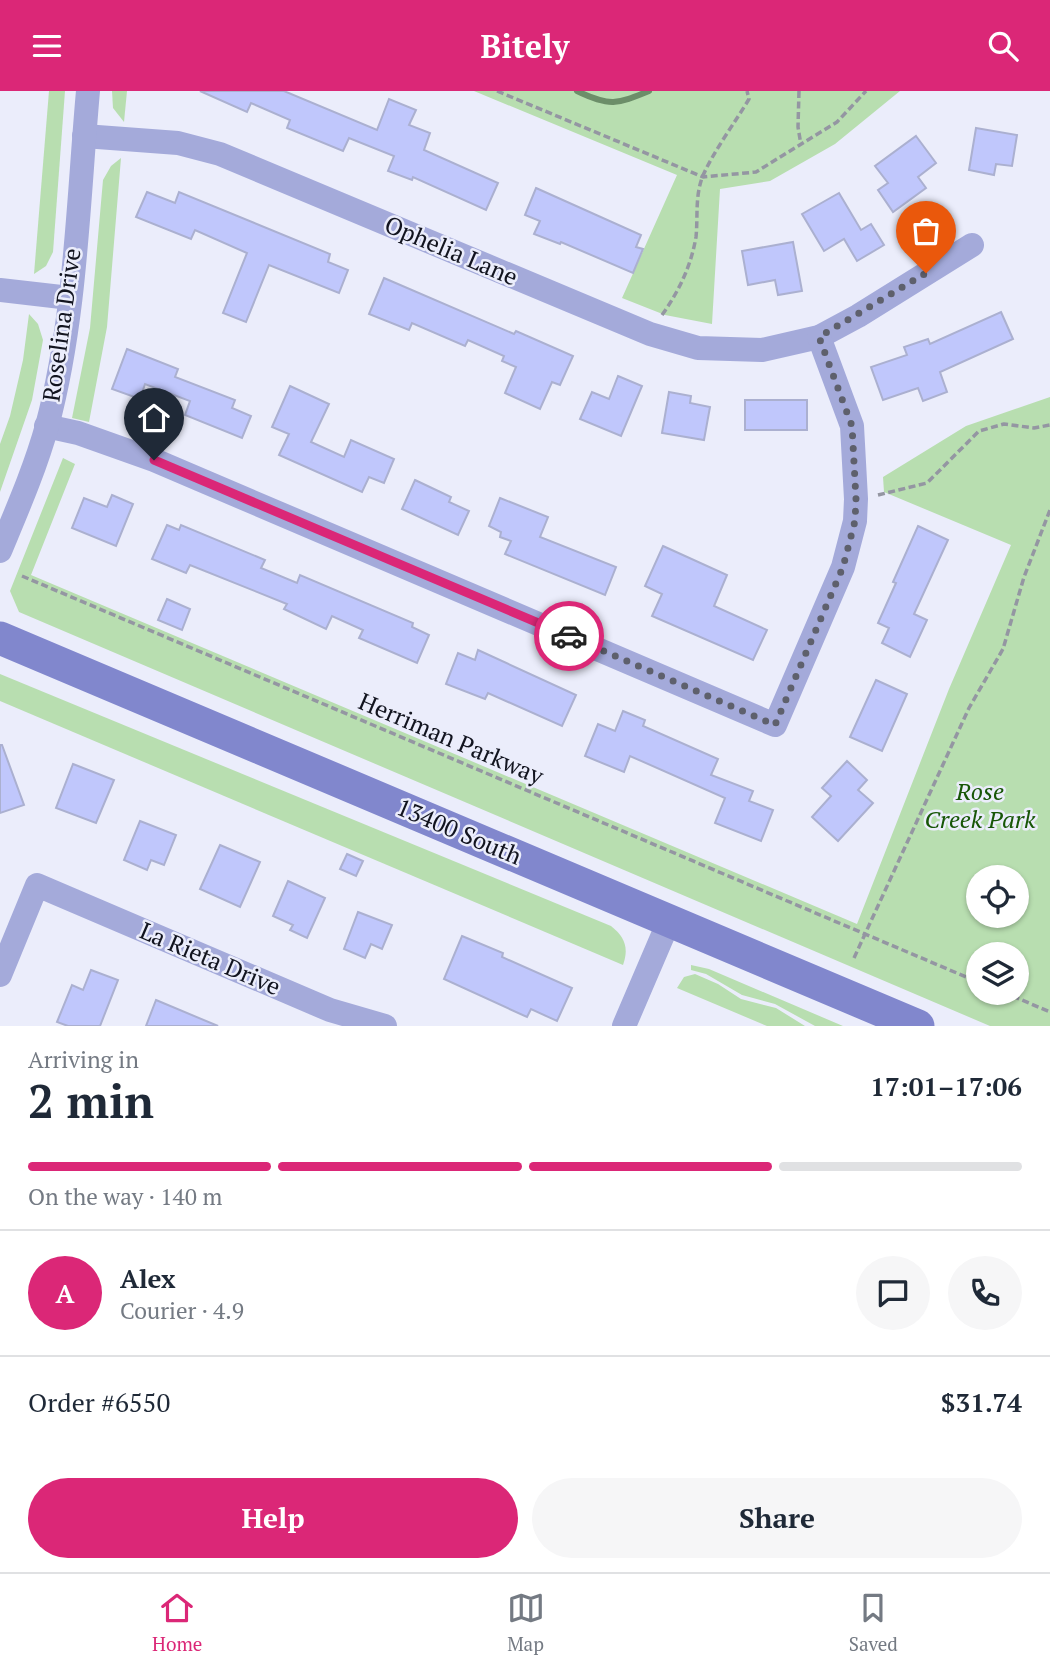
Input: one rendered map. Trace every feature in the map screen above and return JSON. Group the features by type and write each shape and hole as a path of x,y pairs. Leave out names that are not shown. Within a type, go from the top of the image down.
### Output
{"main road":[{"name":"13400 South","path":"0,639 918,1026"}],"street":[{"name":"Roselina Drive","path":"0,551 23,497 46,426 61,361 70,298 88,91"},
{"name":"Ophelia Lane","path":"84,136 178,143 220,154 650,334 698,348 762,350 819,337 858,316 972,245"},
{"path":"0,290 70,298"},
{"path":"46,426 78,433 154,460 775,725 843,567 855,521 852,426 819,337"},
{"name":"La Rieta Drive","path":"0,975 37,885 330,1010 385,1026"},
{"path":"624,1026 669,921"}],"path":[{"path":"497,91 703,177 756,172 837,122 866,91"},
{"path":"661,317 678,292 691,257 696,235 697,199 703,177 749,99 747,91"},
{"path":"799,91 801,145"},
{"path":"878,495 926,483 979,432 1004,424 1034,428 1050,425"},
{"path":"854,958 969,708 1003,649 1024,577 1050,510"},
{"name":"Herriman Parkway","path":"22,576 966,977"},
{"path":"1029,1003 1050,1012"}],"green space":[{"path":"49,91 65,91 53,252 46,266 34,274"},
{"path":"112,91 127,91 124,122 113,108"},
{"path":"474,91 900,91 835,144 770,181 720,189 712,324 665,315 622,298 677,175"},
{"path":"121,158 107,327 89,422 72,418 90,328 103,180 111,166"},
{"path":"29,314 38,324 43,340 32,400 0,492 0,444 10,416 23,360"},
{"name":"Rose Creek Park","path":"1050,397 1050,1026 990,1026 19,612 10,591 63,458 75,464 31,575 857,924 949,689 1011,545 884,492 883,477 966,426"},
{"path":"0,674 611,926 620,934 624,943 626,953 623,965 0,701"},
{"path":"691,965 709,969 843,1026 815,1026 775,1004 742,995 706,974 691,970"},
{"path":"695,974 718,984 741,999 776,1008 805,1026 767,1026 677,988 684,977"}],"building":[{"path":"200,91 284,91 377,130 389,99 416,110 409,125 430,133 424,150 498,183 486,210 413,177 412,180 388,171 394,156 349,138 343,151 287,128 290,120 251,103 247,112"},
{"path":"976,128 1017,135 1012,166 996,164 994,175 969,170"},
{"path":"916,136 936,163 918,177 926,188 893,212 878,190 888,183 875,166"},
{"path":"536,188 641,235 636,247 643,249 633,273 561,242 560,244 534,234 540,221 525,215"},
{"path":"147,192 175,203 179,192 330,254 328,262 348,270 339,293 269,265 246,322 223,313 247,253 195,230 191,239 136,217"},
{"path":"839,193 861,230 871,224 884,245 857,261 844,239 824,251 802,214"},
{"path":"793,242 802,291 778,295 775,280 748,285 742,251"},
{"path":"384,278 514,334 516,331 573,356 560,385 552,382 540,409 505,393 516,367 502,361 504,356 468,340 465,346 412,323 409,330 369,314"},
{"path":"1001,312 1013,339 940,372 947,392 923,401 918,388 883,400 871,367 907,355 904,347 928,339 930,344"},
{"path":"127,349 178,369 175,377 235,400 232,408 251,416 242,438 185,415 190,401 145,384 140,399 112,389"},
{"path":"618,376 642,386 621,436 580,419 592,392 609,399"},
{"path":"290,386 329,404 311,442 344,457 351,440 394,459 384,483 369,477 362,492 279,455 289,434 272,427"},
{"path":"669,392 691,396 690,403 710,407 704,440 662,433"},
{"path":"745,400 807,400 807,430 745,430"},
{"path":"415,480 451,497 449,502 469,511 458,535 402,509"},
{"path":"112,495 133,504 116,546 72,528 84,498 107,507"},
{"path":"500,498 548,517 540,537 616,567 605,595 505,554 511,541 500,537 501,532 489,526"},
{"path":"167,525 179,530 181,525 265,560 261,568 297,583 300,575 413,623 412,627 429,635 417,663 359,638 363,630 332,616 326,629 284,609 287,604 190,565 186,573 152,559"},
{"path":"918,526 948,540 914,614 927,620 910,657 882,643 889,628 878,623"},
{"path":"663,546 727,575 714,606 767,630 753,660 652,616 662,594 645,586"},
{"path":"167,599 190,609 182,630 158,620"},
{"path":"478,650 576,695 562,726 488,693 485,699 446,684 458,653 475,660"},
{"path":"876,680 907,694 882,751 850,737"},
{"path":"623,711 645,720 643,726 718,759 711,775 753,791 749,801 773,810 761,841 715,823 725,798 630,756 624,772 585,756 598,724 615,731"},
{"path":"0,745 24,805 0,813"},
{"path":"847,761 867,780 858,790 873,803 838,841 812,817 831,796 822,788"},
{"path":"73,764 114,780 96,823 56,808"},
{"path":"140,821 176,835 164,865 151,860 147,870 124,860"},
{"path":"220,845 260,862 240,907 200,889"},
{"path":"347,854 363,861 356,876 340,869"},
{"path":"288,881 325,898 307,938 290,930 293,925 273,916"},
{"path":"358,912 392,925 382,949 371,944 365,958 344,949"},
{"path":"462,936 503,953 502,957 572,988 557,1021 531,1009 527,1017 444,979"},
{"path":"91,970 118,980 100,1026 68,1026 57,1022 72,985 83,990"},
{"path":"156,1000 218,1026 146,1026"}],"waterway":[{"path":"577,91 598,100 613,102 649,91"}],"way so far":[{"path":"569,636 775,725 843,567 855,521 852,426 819,337 926,273"}],"route":[{"path":"154,460 569,636"}]}
